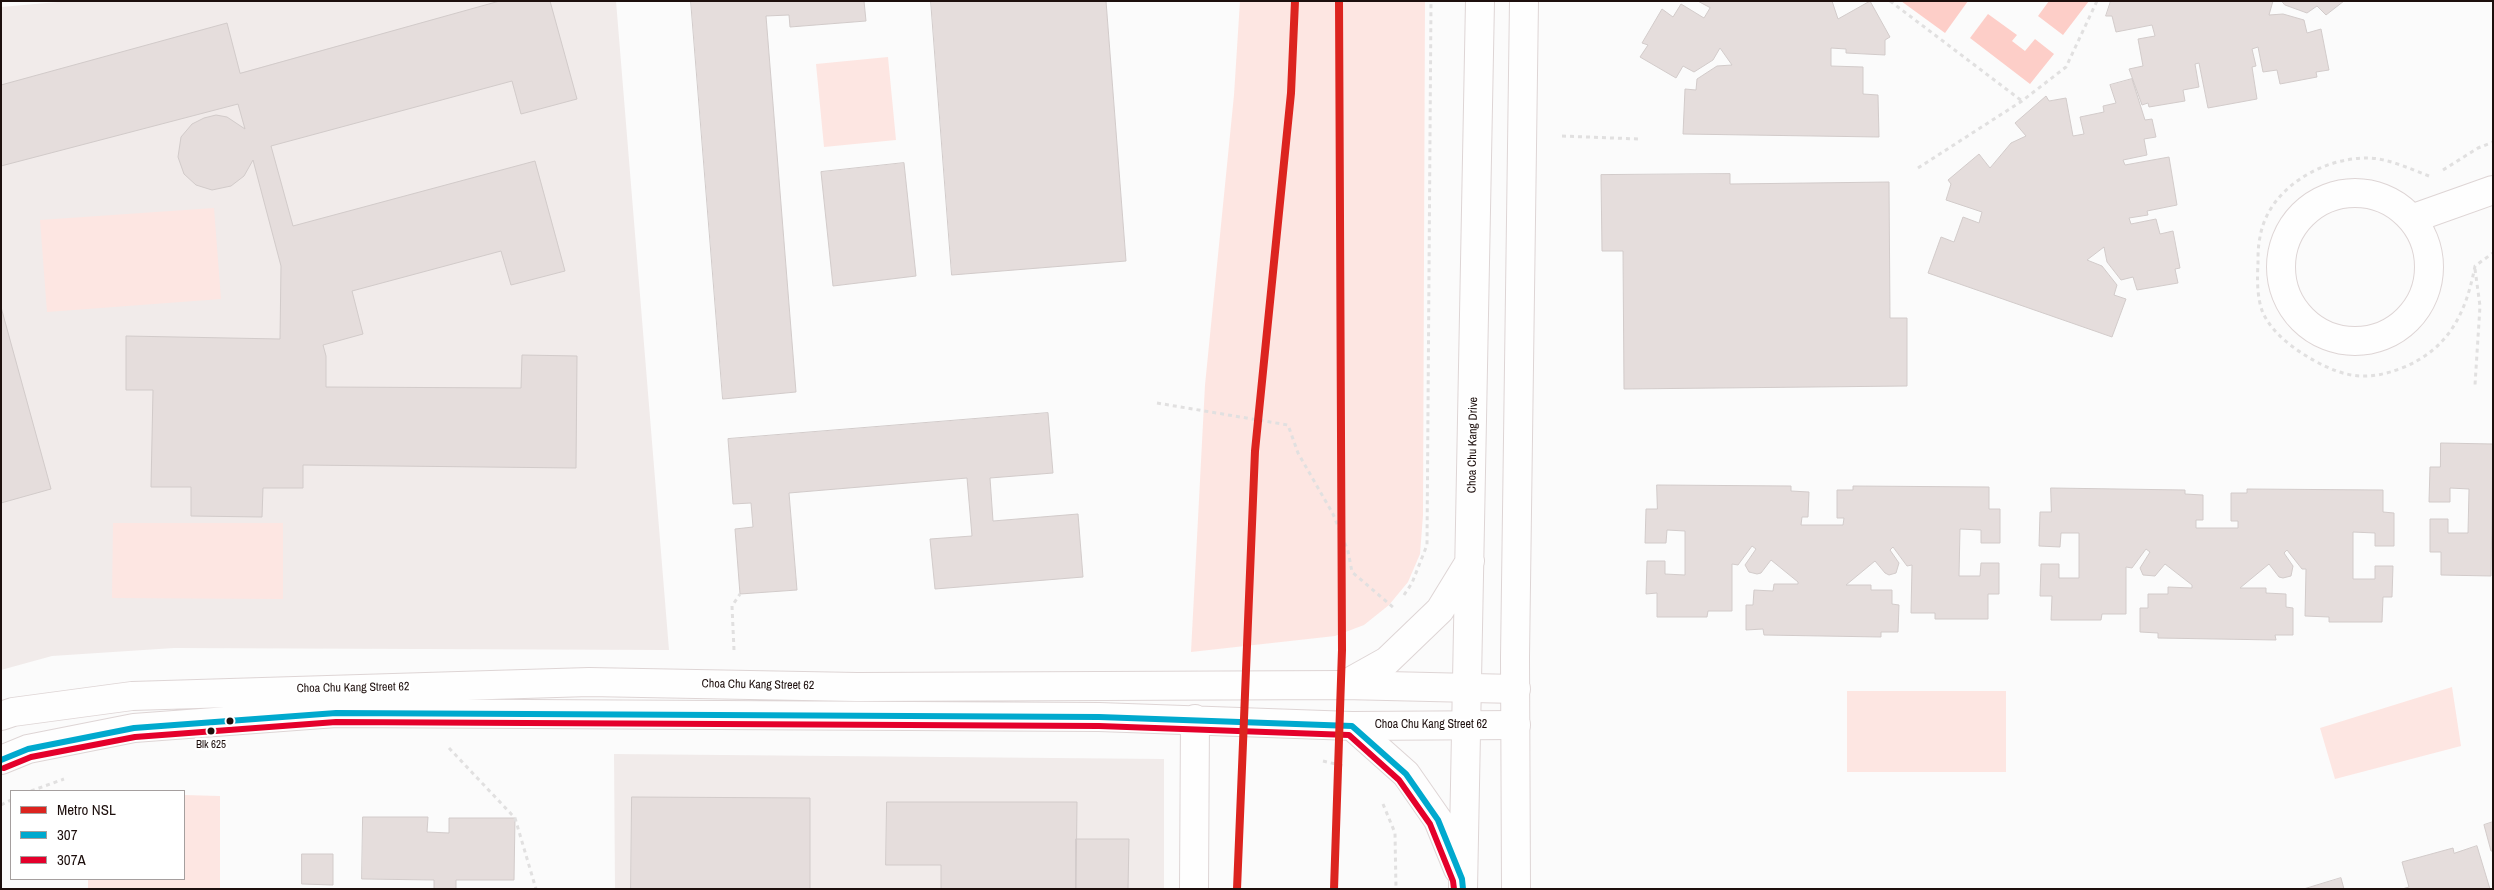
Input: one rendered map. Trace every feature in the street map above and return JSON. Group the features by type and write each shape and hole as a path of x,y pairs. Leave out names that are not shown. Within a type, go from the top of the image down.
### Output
{"street":[{"name":"Choa Chu Kang Drive","path":"1462,884 1471,559 1480,1"},
{"path":"1516,889 1516,689 1524,1"},
{"path":"2414,218 2493,190"},
{"path":"2360,192 2386,198 2414,218 2427,241 2430,280 2422,304 2394,332 2369,341 2335,340 2311,328 2291,306 2282,282 2281,254 2290,230 2308,210 2330,196 2360,192"},
{"path":"1344,685 1386,661 1440,610 1471,559"},
{"name":"Choa Chu Kang Street 62","path":"1,760 28,750 134,728 336,701 589,682 857,687 1344,685 1516,689"},
{"name":"Choa Chu Kang Street 62","path":"1,716 13,712 132,696 1195,719 1352,726 1516,725"},
{"path":"1194,889 1195,719"},
{"path":"1352,726 1406,774 1438,820 1462,884"}],"path":[{"path":"1157,403 1288,425 1298,453 1333,514 1348,551 1352,572 1394,608 1412,584 1427,545 1431,1"},
{"path":"1890,1 2022,101"},
{"path":"1918,168 2022,101 2066,67 2093,14 2097,1"},
{"path":"1562,136 1638,139"},
{"path":"2439,172 2478,148 2493,142"},
{"path":"2431,177 2396,164 2368,158 2341,161 2312,170 2292,185 2271,208 2260,236 2257,277 2263,312 2278,334 2308,357 2337,374 2366,376 2389,372 2420,360 2441,342 2461,316 2470,292 2475,266 2493,253"},
{"path":"2475,266 2480,306 2475,385"},
{"path":"734,656 732,606 740,594"},
{"path":"448,747 514,818 536,889"},
{"path":"1321,760 1347,766"},
{"path":"1380,799 1395,833 1396,889"}],"shaded area":[{"path":"69,1 616,1 669,650 174,648 52,656 1,670 1,7"},
{"path":"1240,1 1425,1 1423,515 1420,554 1408,582 1389,605 1364,625 1335,636 1191,652 1205,385 1234,95"},
{"path":"1901,1 1968,1 1945,33"},
{"path":"2049,1 2089,1 2063,35 2038,16"},
{"path":"1988,14 2017,35 2012,41 2025,51 2035,39 2054,54 2030,84 1970,38"},
{"path":"888,57 896,140 824,147 816,64"},
{"path":"214,208 221,299 47,312 40,220"},
{"path":"113,523 283,523 283,599 112,598"},
{"path":"2452,687 2461,746 2335,779 2320,728"},
{"path":"1847,691 2006,691 2006,772 1847,772"},
{"path":"614,754 1164,759 1164,889 615,889"},
{"path":"185,795 220,796 220,889 88,889 88,880 185,880"}],"building":[{"path":"500,1 550,1 577,99 521,114 512,81 271,146 293,226 535,161 565,271 511,285 501,251 352,291 363,334 323,345 326,356 326,387 521,388 522,355 577,356 576,468 303,465 303,488 263,488 262,517 191,516 191,487 151,487 153,390 126,390 126,336 280,339 281,266 253,160 244,176 231,186 212,190 196,185 184,174 178,157 181,137 192,124 204,118 216,115 227,117 245,129 238,104 1,166 1,85 227,23 240,73"},
{"path":"691,1 864,1 866,21 790,27 789,15 766,16 796,392 723,399"},
{"path":"931,1 1106,1 1126,261 952,275"},
{"path":"1698,1 1832,1 1838,19 1870,1 1890,37 1885,40 1885,55 1846,53 1846,49 1831,48 1831,66 1863,67 1863,94 1878,95 1879,137 1683,134 1685,89 1696,90 1697,79 1717,66 1732,65 1720,48 1713,60 1694,72 1683,66 1676,78 1640,57 1648,45 1642,43 1662,9 1673,17 1681,4 1704,18 1710,8"},
{"path":"2111,1 2273,1 2269,15 2283,14 2304,20 2307,33 2321,29 2329,70 2316,72 2317,77 2280,84 2277,70 2263,72 2258,47 2252,49 2256,66 2252,67 2257,99 2208,108 2199,63 2195,64 2199,87 2183,90 2185,101 2149,107 2148,103 2142,105 2129,69 2143,66 2138,39 2155,36 2152,25 2116,32 2112,16 2106,16"},
{"path":"2282,1 2344,1 2326,15 2317,6 2307,13 2285,5"},
{"path":"2132,79 2145,120 2152,119 2156,137 2144,139 2147,155 2123,160 2125,165 2169,157 2177,205 2147,211 2148,215 2129,218 2131,224 2156,219 2160,234 2173,231 2180,268 2175,269 2178,283 2137,290 2133,277 2121,280 2107,262 2104,247 2087,260 2102,266 2117,285 2114,295 2126,299 2112,337 1928,273 1941,237 1954,242 1963,217 1979,223 1982,212 1946,200 1951,184 1948,180 1979,154 1990,168 2011,143 2026,136 2015,123 2046,96 2049,101 2066,98 2073,136 2084,134 2080,117 2104,112 2103,106 2116,103 2110,85"},
{"path":"904,163 916,276 833,286 821,172"},
{"path":"1730,174 1730,184 1889,182 1890,318 1907,318 1907,386 1624,389 1623,251 1602,251 1601,175"},
{"path":"1,307 51,489 1,503"},
{"path":"1048,413 1053,473 990,478 993,521 1078,514 1083,577 935,589 930,539 972,536 967,478 789,493 797,590 740,594 735,529 753,527 751,503 733,504 728,439"},
{"path":"2441,443 2493,444 2491,576 2441,575 2441,552 2430,552 2430,519 2448,519 2448,533 2468,533 2469,489 2450,488 2450,502 2429,502 2430,467 2440,467"},
{"path":"1657,485 1791,486 1791,491 1809,492 1808,517 1802,517 1801,525 1843,525 1844,518 1837,518 1837,490 1853,490 1853,486 1989,487 1989,509 2000,509 2000,543 1981,543 1981,530 1960,529 1959,576 1980,576 1981,563 1999,563 1999,594 1988,594 1988,619 1935,619 1935,613 1911,613 1912,565 1907,566 1893,547 1890,550 1899,563 1896,573 1889,575 1885,573 1875,561 1846,585 1871,585 1871,590 1892,590 1892,604 1899,605 1898,632 1881,632 1881,637 1764,635 1763,629 1746,630 1746,605 1753,605 1754,590 1773,591 1774,584 1798,584 1798,582 1771,560 1761,573 1749,572 1745,565 1756,549 1752,546 1738,565 1732,564 1732,611 1708,611 1707,617 1657,617 1657,593 1646,594 1647,561 1665,561 1665,574 1685,575 1685,531 1667,530 1666,543 1645,543 1646,509 1657,509"},
{"path":"2051,488 2185,490 2185,494 2203,495 2203,520 2196,520 2196,528 2238,528 2238,521 2231,521 2231,493 2247,493 2247,489 2383,490 2383,512 2394,513 2394,546 2375,546 2375,533 2353,532 2353,579 2375,579 2375,566 2393,566 2392,597 2383,597 2382,622 2329,622 2329,617 2305,616 2306,569 2302,569 2287,550 2284,553 2293,566 2291,576 2279,577 2269,564 2240,588 2266,588 2266,593 2286,594 2286,607 2293,608 2293,635 2275,635 2276,640 2158,638 2158,633 2140,632 2140,608 2148,608 2148,594 2168,594 2168,587 2192,588 2192,585 2165,564 2155,576 2143,575 2140,568 2150,552 2146,549 2132,568 2126,567 2126,614 2102,614 2101,620 2051,620 2052,596 2040,596 2041,564 2059,564 2059,578 2079,578 2079,533 2061,533 2060,547 2039,546 2040,512 2051,512"},
{"path":"632,797 810,798 810,889 631,889"},
{"path":"887,802 1077,802 1076,889 941,889 941,865 886,865"},
{"path":"363,817 428,817 427,832 449,833 449,818 515,818 514,880 456,880 456,889 434,889 434,880 362,879"},
{"path":"2493,822 2493,851 2491,851 2484,825"},
{"path":"1076,839 1129,839 1128,889 1076,889"},
{"path":"2477,846 2490,889 2402,889 2409,887 2402,862 2453,848 2454,853"},
{"path":"302,854 333,854 333,885 302,884"},
{"path":"2341,878 2344,889 2304,889"}],"metro line":[{"name":"NSL","path":"1237,889 1255,451 1291,93 1295,1"},
{"name":"NSL","path":"1334,889 1342,650 1339,1"}],"transit line":[{"name":"307","path":"1,760 28,749 134,728 336,713 1099,717 1352,726 1406,774 1438,820 1462,879 1463,889"},
{"name":"307A","path":"4,768 31,757 135,737 336,722 1099,726 1349,735 1399,780 1430,824 1453,881 1454,889"}],"place":[{"name":"Blk 625","path":"211,731"}]}
